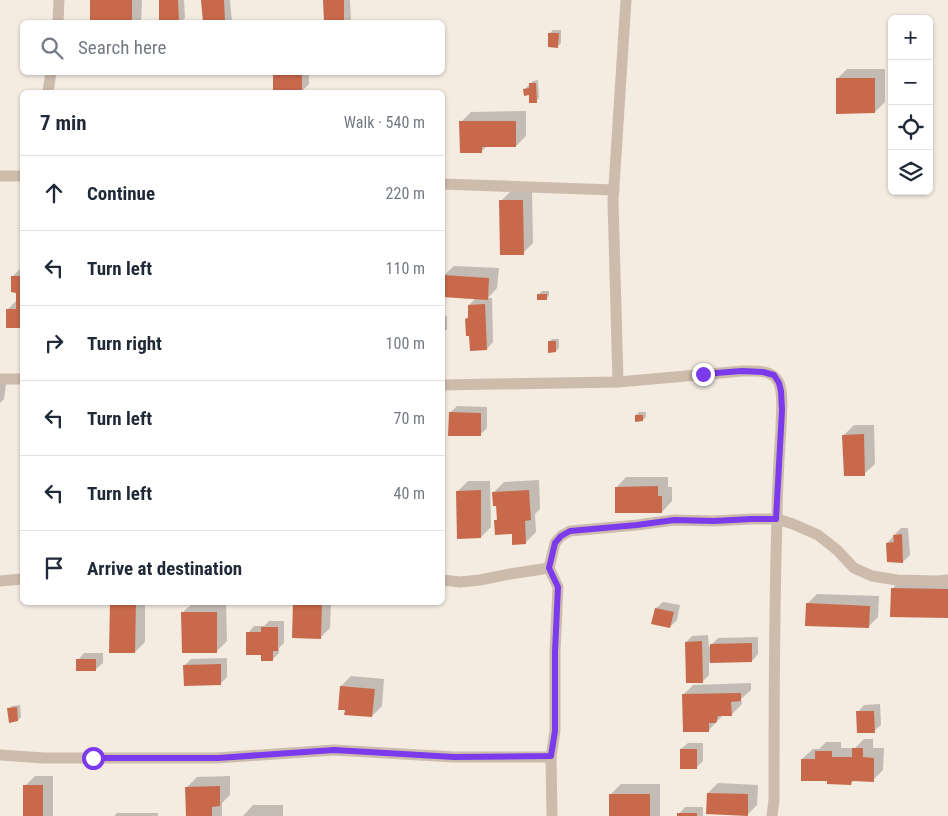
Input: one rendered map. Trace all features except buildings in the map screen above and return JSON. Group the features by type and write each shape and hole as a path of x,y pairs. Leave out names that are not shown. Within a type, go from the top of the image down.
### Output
{"street":[{"path":"58,20 59,0"},
{"path":"618,382 613,201 626,0"},
{"path":"48,90 51,75"},
{"path":"0,176 20,176"},
{"path":"445,184 614,190"},
{"path":"445,384 618,382 742,371 763,372 774,375 781,391 782,410 776,519 774,800 772,816"},
{"path":"0,379 20,379"},
{"path":"552,816 551,756 555,731 555,652 558,587 549,568 555,543 561,536 570,531 674,520 776,519 818,535 837,550 854,568 872,576 897,580 948,580"},
{"path":"445,580 460,582 480,580 549,568"},
{"path":"0,581 20,579"},
{"path":"0,755 44,758 218,758 334,750 454,757 551,756"}],"route":[{"path":"93,758 218,758 334,750 454,757 551,756 555,731 555,652 558,587 549,568 555,543 561,536 570,531 674,520 776,519 782,410 779,383 774,375 763,372 742,371 703,374"}]}
